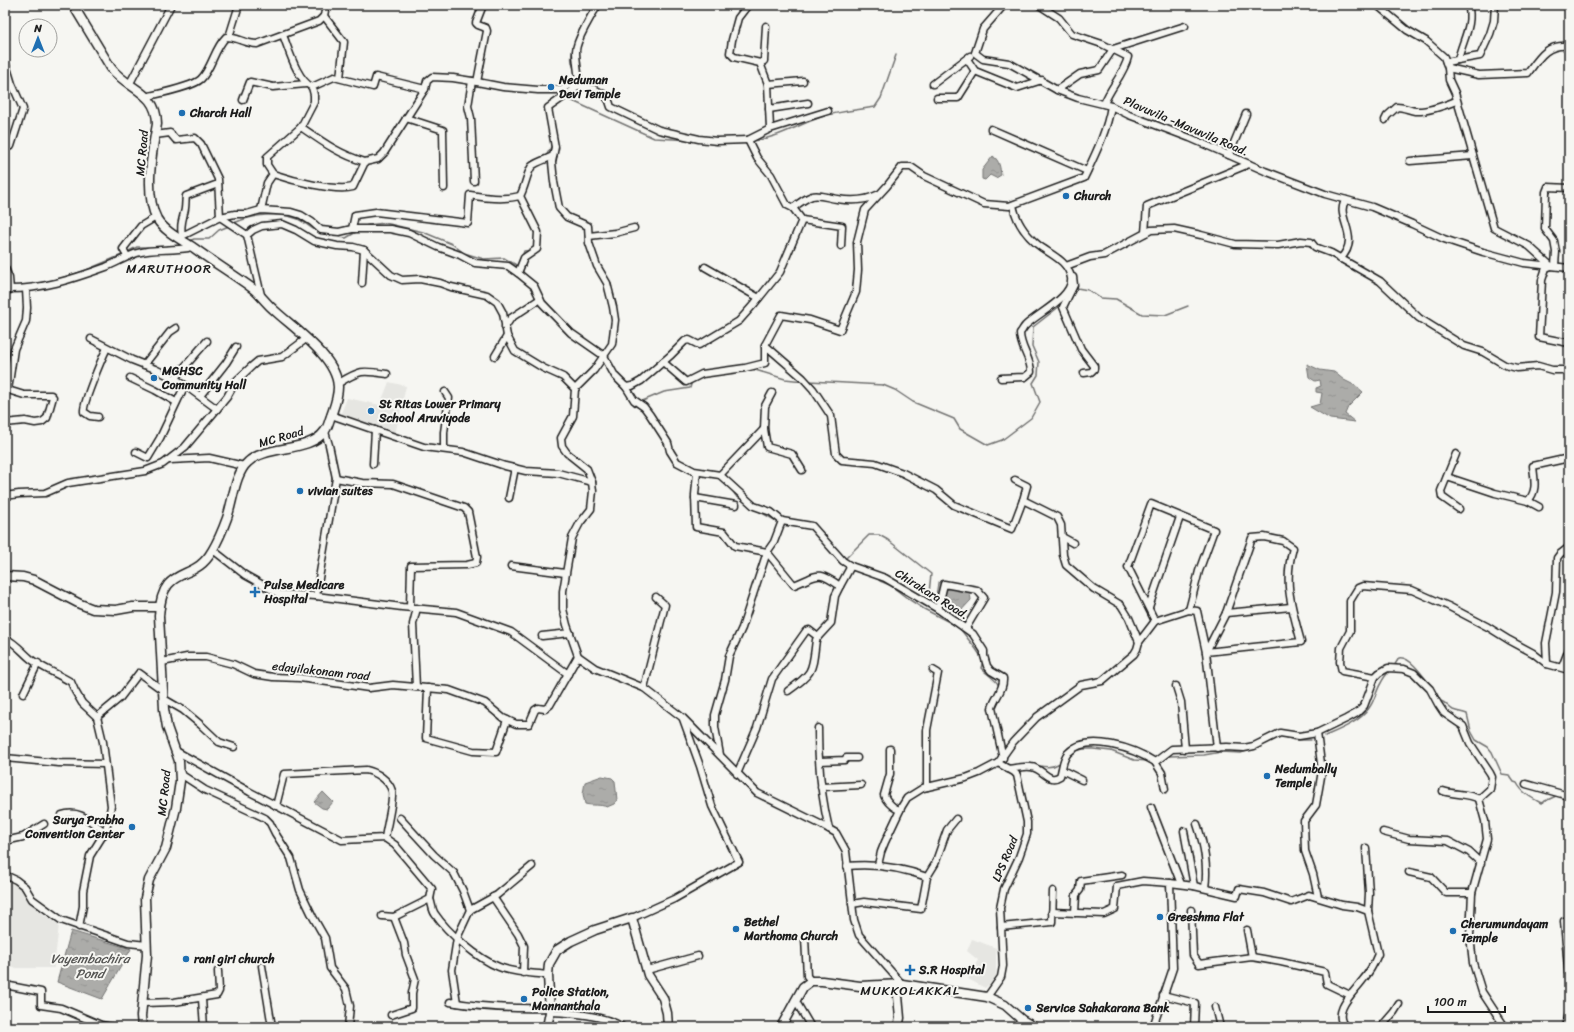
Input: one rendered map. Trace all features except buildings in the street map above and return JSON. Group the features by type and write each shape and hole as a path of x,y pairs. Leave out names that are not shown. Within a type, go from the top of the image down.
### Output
{"main road":[{"name":"MC Road","path":"73,5 111,68 154,106 156,114 150,190 156,217 163,226 180,237 191,248 261,295 272,308 315,347 334,373 337,384 337,395 325,432 314,440 262,454 248,461 238,478 227,518 213,550 204,562 176,577 170,582 163,593 160,607 164,695 168,727 179,761 179,793 166,848 148,880 146,888 147,945 141,1016 142,1027"},
{"path":"5,576 34,580 80,604 93,609 116,610 133,607 160,607"},
{"path":"547,1027 550,1010 548,975 549,964 557,950 577,938 632,918 648,975 664,998 668,1027"},
{"path":"781,1027 803,987 811,981 822,981 860,986 902,984 987,997 1004,1005 1022,1020 1034,1027"},
{"path":"898,1027 900,1018 898,996 902,984"},
{"name":"MC Road","path":"137,1027 141,1016"}],"street":[{"path":"129,84 171,5"},
{"path":"145,97 166,93 201,79 221,42 229,37 239,5"},
{"path":"474,181 471,118 468,106 487,31 486,28 476,23 483,5"},
{"path":"579,86 579,73 575,49 583,31 598,5"},
{"path":"748,5 738,18 730,52 734,57 760,63"},
{"path":"933,84 975,53 983,29 1004,5"},
{"path":"1040,5 1059,18 1072,34 1102,44 1128,58 1104,104"},
{"path":"1377,5 1407,30 1426,41 1444,58 1448,68 1449,80 1474,156 1494,228 1529,246 1553,266"},
{"path":"1458,60 1460,48 1470,19 1468,5"},
{"path":"1446,62 1480,56 1494,21 1495,5"},
{"path":"229,37 247,43 257,44 319,21 324,16 328,6"},
{"path":"324,16 344,42 340,78"},
{"path":"760,63 764,61 766,26"},
{"path":"1057,90 1080,74 1099,70 1113,49 1185,26"},
{"path":"283,35 301,76 309,85 314,102 302,127 267,157 267,165 273,174 302,183 351,188 355,185 365,162"},
{"path":"1448,68 1479,75 1528,73 1541,54 1558,45 1569,46"},
{"path":"975,53 983,59 1009,63 1042,80 1057,90 1078,98 1111,106"},
{"path":"967,59 975,71 1017,88 1042,80"},
{"path":"5,61 12,84 23,109 11,146 5,148"},
{"path":"760,63 768,84 770,130"},
{"path":"937,98 958,98 975,71"},
{"path":"243,100 250,82 273,87 309,85 334,77 373,86 376,78 424,89"},
{"path":"302,127 345,156 365,162 378,159 384,153 427,82 432,77 453,78 503,87 538,90 561,90 579,86 594,89 605,95 609,100 610,107 659,130 699,139 717,141 749,142 770,130 828,110"},
{"path":"768,84 803,81"},
{"path":"570,89 548,108 555,147 552,162 559,208 567,217 588,226 589,243 597,266 607,283 615,320 612,344 594,370 575,389 572,416 561,438 562,446 567,453 587,469 592,482 593,497 591,509 580,523 572,538 563,591 563,609 578,656 595,668 644,688 683,718 757,793 836,833 846,851 854,920 859,935 902,984"},
{"path":"1385,120 1387,116 1397,107 1415,111 1445,106 1456,101"},
{"path":"769,109 808,103"},
{"name":"Plavuvila -Mavuvila Road.","path":"765,345 781,315 810,320 840,330 856,292 858,270 856,242 865,210 902,167 910,167 924,176 984,204 1012,207 1084,178 1110,117 1111,106 1325,194 1372,207 1444,239 1483,252 1524,263 1569,268"},
{"path":"1229,155 1246,114"},
{"path":"406,118 443,130 444,188"},
{"path":"991,129 1087,171"},
{"path":"155,135 170,133 176,140 195,138 201,144 218,179 220,217"},
{"path":"749,142 757,158 771,175 787,205 793,208 802,220 842,226 842,246"},
{"path":"352,230 355,215 376,212 468,223 470,195 492,198 512,198 520,196 532,166 553,156"},
{"path":"1410,161 1474,156"},
{"path":"1145,233 1147,206 1249,164"},
{"path":"261,210 267,183 273,174"},
{"path":"180,237 186,196 218,184"},
{"path":"1553,266 1556,252 1554,241 1545,229 1546,192 1548,187 1569,188"},
{"path":"793,208 801,201 813,196 864,200 881,193"},
{"path":"518,272 524,258 537,248 538,232 520,196"},
{"path":"864,200 865,210"},
{"path":"1340,259 1346,254 1350,236 1342,211 1342,204 1346,200"},
{"path":"1012,207 1017,220 1026,234 1070,269 1075,282 1065,302 1065,312 1081,349 1094,366 1094,369 1090,372 1084,373"},
{"path":"180,237 220,217 235,214 247,214 261,210 291,212 301,215 321,230 339,232 352,230 390,229 409,233 438,247 460,255 474,263 508,266 518,272 534,286 542,303 571,333 604,356 615,376 626,387 637,403 648,412 677,462 689,470 720,475 764,429"},
{"path":"127,256 123,249 142,226 156,217"},
{"path":"220,217 247,235 261,295"},
{"path":"626,387 632,386 641,381 685,341 689,340 699,345 739,321 780,272 802,220"},
{"path":"247,235 252,230 262,226 282,224 296,230 314,241 364,250 391,275 402,280 420,279 487,295 497,302 503,313 507,336 515,351 543,368 563,377 575,389"},
{"path":"589,236 634,228"},
{"path":"1066,266 1090,257 1104,255 1151,230 1174,229 1201,234 1235,244 1278,245 1301,241 1311,242 1315,248 1331,252 1340,259 1380,281 1419,318 1464,346 1483,352 1505,365 1517,368 1538,366 1552,370 1569,370"},
{"path":"5,268 9,278 8,289 26,289 59,283 108,266 127,256 154,250 174,251 191,248"},
{"path":"362,282 364,250"},
{"path":"1001,378 1025,377 1030,372 1029,360 1023,348 1020,334 1025,326 1061,298 1067,291 1071,278 1066,266"},
{"path":"1553,266 1546,268 1542,280 1539,337 1569,343"},
{"path":"704,267 759,298"},
{"path":"5,423 26,421 35,423 42,422 46,418 57,396 24,395 8,390 14,349 26,321 26,289"},
{"path":"505,327 511,318 540,299"},
{"path":"144,365 170,332 176,328"},
{"path":"495,356 507,336"},
{"path":"91,339 174,379 200,396 216,409"},
{"path":"5,496 44,493 68,483 145,471 170,460 184,448 227,397 236,382 252,366 258,361 282,357 306,339"},
{"path":"174,379 207,341"},
{"path":"663,362 686,382 702,374 765,363 765,345"},
{"path":"765,345 807,382 830,416 836,454 842,460 876,464 903,473 936,490 954,505 1012,529 1027,486 1015,480"},
{"path":"200,396 229,359 236,347"},
{"path":"98,417 88,416 83,409 107,348"},
{"path":"337,384 356,373 363,371 387,374"},
{"path":"130,378 176,402"},
{"path":"136,452 148,458 160,438 184,385"},
{"path":"444,448 444,432 449,398 445,392"},
{"path":"772,393 765,406 764,429 767,447 792,454 802,470"},
{"path":"331,415 424,447 444,448 463,452 505,466 526,471 558,473 592,482"},
{"path":"373,464 375,430"},
{"path":"316,596 336,478 325,432"},
{"path":"1456,454 1441,491 1442,497 1459,509"},
{"path":"170,460 209,458 244,466"},
{"path":"1528,501 1532,497 1536,486 1533,466 1569,458"},
{"path":"509,498 515,468"},
{"path":"697,472 695,498 696,527 724,532 735,546 767,552 794,585 820,575 825,576 840,586"},
{"name":"Chirakara Road.","path":"720,475 754,506 771,512 782,521 812,526 843,561 851,566 885,578 938,609 973,634 984,651 987,666 991,671 1003,678 1003,688 992,708 998,763"},
{"path":"1447,477 1495,493 1528,501 1539,507"},
{"path":"336,478 362,482 393,484 464,508 468,512 477,557 476,563 467,565 411,566 410,608"},
{"path":"695,498 736,505"},
{"path":"1023,500 1057,517 1061,525 1063,554 1066,565 1094,589 1121,605 1129,618 1139,642"},
{"path":"1155,621 1128,567 1152,504 1214,530 1199,571 1189,610"},
{"path":"1148,607 1180,517"},
{"path":"722,758 718,749 715,715 725,680 729,656 742,628 767,552 774,542 782,521"},
{"path":"1062,537 1073,542"},
{"path":"1264,537 1283,541 1293,548 1288,565 1288,578 1291,607 1301,642 1206,652 1226,613 1252,538 1264,537"},
{"path":"1547,664 1546,643 1556,592 1558,558 1560,554 1569,547"},
{"path":"213,550 245,575 279,594 316,596 410,608 456,612 511,632 568,674"},
{"path":"511,566 566,573"},
{"path":"788,691 810,672 813,667 816,640 831,623 835,596 851,566"},
{"path":"938,609 944,584 977,590 984,598 966,628"},
{"path":"1375,677 1342,671 1340,662 1341,648 1350,631 1350,601 1358,588 1365,586 1393,590 1408,589 1448,606 1533,653 1547,664 1566,669 1569,649"},
{"path":"644,688 665,605 656,597"},
{"path":"1226,613 1291,607"},
{"path":"416,687 413,624 417,608"},
{"path":"878,865 881,852 900,810 907,798 914,792 927,787 966,778 998,763 1013,742 1037,717 1081,685 1102,681 1109,677 1134,654 1138,649 1139,642 1155,621 1189,610 1197,611 1206,652 1217,748"},
{"path":"737,774 757,728 772,678 806,631 809,630 818,637"},
{"path":"542,636 570,633"},
{"path":"5,638 17,645 38,663 71,682 82,703 98,717 104,742 105,764 111,806 105,832 90,856 83,892 83,906 79,927"},
{"name":"edayilakonam road","path":"162,662 187,657 206,657 233,664 254,674 273,677 300,678 369,688 393,685 450,690 485,703 507,720 516,724 529,724 535,710 538,708 545,709 550,706 578,656"},
{"path":"23,694 38,663"},
{"path":"1155,762 1164,754 1172,750 1244,748 1280,733 1299,736 1317,733 1340,722 1361,709 1369,696 1375,677 1388,668 1398,668 1414,673 1424,682 1444,713 1465,729 1470,743 1490,772 1492,781 1490,789 1479,799"},
{"path":"927,787 927,730 935,686 938,678 938,673 933,670"},
{"path":"98,717 120,698 139,673 182,710 201,724 219,742 234,747"},
{"path":"1176,686 1181,702 1185,749"},
{"path":"428,688 426,738 473,751 496,752 507,720"},
{"path":"632,918 674,899 739,862 712,806 683,718"},
{"path":"818,728 822,803 829,829"},
{"path":"1317,733 1322,771 1316,805 1304,821 1305,851 1313,874 1318,897"},
{"path":"1008,769 1032,767 1040,770 1052,779 1060,776 1066,757 1069,752 1076,747 1089,743 1104,743 1126,749 1147,757 1155,762 1162,774 1165,789"},
{"path":"890,749 890,774 884,795 887,801 897,810 900,810"},
{"path":"176,751 276,806 342,840 385,838 395,844 432,889 430,899 434,913 457,938 470,949 499,967 548,975"},
{"path":"5,758 59,763 105,764"},
{"path":"820,761 857,758"},
{"name":"LPS Road","path":"987,997 1001,978 1003,966 1000,908 1004,889 1020,857 1027,834 1027,822 1017,775 998,763"},
{"path":"276,806 284,774 366,770 374,772 387,782 392,792 385,838"},
{"path":"1062,770 1082,780"},
{"path":"179,773 206,790 265,818 270,823 291,858 300,890 325,938 330,968 346,988 350,1006 348,1027"},
{"path":"1526,784 1569,796"},
{"path":"821,787 862,785"},
{"path":"1443,791 1450,794 1474,796 1479,799 1487,839 1472,893 1469,929 1476,978 1482,992 1505,1027"},
{"path":"1151,807 1181,884"},
{"path":"62,815 70,812 85,817 105,832"},
{"path":"400,818 434,855 454,873 470,910"},
{"path":"852,904 864,902 921,909 927,877 935,864 947,830 956,819"},
{"path":"5,841 23,837 44,824"},
{"path":"1197,824 1203,844 1206,878 1205,888"},
{"path":"1184,831 1194,886"},
{"path":"1383,832 1408,839 1448,841 1469,852 1481,863"},
{"path":"1346,1027 1340,1018 1342,1010 1350,995 1368,974 1378,954 1368,911 1369,894 1366,848"},
{"path":"847,866 878,865 895,867 927,877"},
{"path":"532,866 494,897 470,910 457,938 452,970 456,988 454,1003 513,1010 550,1010 612,1021 623,1027"},
{"path":"1408,872 1431,877 1446,893 1472,893"},
{"path":"5,875 16,880 25,887 32,899 61,920 128,943 147,945"},
{"path":"1075,913 1076,895 1080,890 1081,881 1122,875"},
{"path":"1052,912 1104,914 1115,909 1117,886 1143,881 1170,882 1205,888 1237,896 1240,889 1258,892 1291,902 1309,895 1342,905 1358,907 1368,911"},
{"path":"1153,1027 1173,968 1170,882"},
{"path":"1001,926 1052,922 1053,892"},
{"path":"494,897 524,946 523,972"},
{"path":"382,916 394,917 430,899"},
{"path":"1191,910 1193,955 1199,964 1252,957 1281,962 1325,972 1327,984 1350,995"},
{"path":"391,1015 412,1008 412,993 415,978 394,917"},
{"path":"1564,921 1569,980"},
{"path":"1248,930 1252,957"},
{"path":"805,938 808,976 811,981"},
{"path":"647,970 698,956"},
{"path":"262,966 272,1027"},
{"path":"142,1002 164,1003 202,999 217,995 219,991 218,971"},
{"path":"5,986 41,992 41,1005 61,1008 100,1025 112,1027"},
{"path":"1163,995 1195,1004 1194,1027"},
{"path":"202,999 204,1027"},
{"path":"795,1000 812,1027"},
{"path":"1381,1027 1399,1004"},
{"path":"1215,1007 1220,1027"},
{"path":"1566,1027 1569,1013"}],"shaded area":[{"name":"St Ritas Lower Primary School Aruviyode","path":"389,382 406,386 395,435 340,416 347,398 380,405"},
{"path":"5,879 23,890 43,914 59,925 54,968 17,968 5,966"},
{"path":"972,939 996,948 996,975 991,983 985,988 968,979 978,960 967,951"}],"water":[{"path":"993,156 998,162 1001,175 996,178 990,175 985,180 982,179 982,170"},
{"path":"1307,364 1320,370 1334,372 1363,392 1348,407 1345,414 1355,422 1330,419 1310,407 1320,404 1322,393 1316,392 1316,388 1321,386 1320,380 1315,381 1309,377"},
{"path":"938,582 970,592 971,600 956,616 935,602"},
{"path":"602,776 612,778 615,781 617,800 614,804 607,807 585,804 583,794 585,782"},
{"path":"323,792 333,802 327,809 322,808 314,802"},
{"name":"Vayembachira Pond","path":"71,931 131,949 102,999 57,982"}],"waterway":[{"path":"582,26 586,17 591,11"},
{"path":"574,47 572,60 576,73"},
{"path":"751,141 770,138 812,120 828,115 875,107 881,98 896,55"},
{"path":"566,98 654,138 692,140"},
{"path":"546,156 551,147 551,139"},
{"path":"234,223 257,216 282,215 298,219 319,232"},
{"path":"364,227 367,225 385,223 423,232 452,244 464,253 484,259 504,258 518,266"},
{"path":"189,241 194,239 209,239 219,230 229,226"},
{"path":"322,233 346,238 358,231"},
{"path":"127,252 137,247 160,247"},
{"path":"522,257 524,251 532,250"},
{"path":"58,279 84,271 124,254"},
{"path":"521,271 527,277"},
{"path":"1074,291 1077,288 1088,290 1100,298 1116,299 1142,314 1165,315 1188,306"},
{"path":"543,299 557,314"},
{"path":"809,381 883,385 895,390 913,402 954,419 960,429 988,445 1002,440 1031,418 1040,402 1033,383 1038,375 1039,362 1032,346 1033,327 1060,306"},
{"path":"575,339 588,349"},
{"path":"752,369 785,379 803,381"},
{"path":"640,402 664,392 690,388 692,381"},
{"path":"632,402 634,405 643,410"},
{"path":"732,490 736,496 749,505"},
{"path":"755,509 780,523"},
{"path":"783,525 793,526"},
{"path":"844,560 869,535 879,535 888,540 931,574 929,593 937,597"},
{"path":"856,571 864,574"},
{"path":"877,578 880,581 890,585 924,609 953,624 961,630 982,658"},
{"path":"1394,666 1399,658 1408,660 1430,685"},
{"path":"983,661 981,668 999,685 990,704"},
{"path":"1325,736 1349,725 1365,713 1373,702 1383,679 1390,670"},
{"path":"1439,700 1444,702 1453,710 1467,714 1471,731 1476,740 1488,747 1492,752 1502,774 1509,775 1528,795 1541,803 1558,795"},
{"path":"990,710 999,755"},
{"path":"1285,737 1294,740 1311,740"},
{"path":"1067,759 1076,751 1093,749 1111,751 1134,760 1148,761"},
{"path":"1168,756 1204,755 1221,752 1241,753 1251,749"},
{"path":"1022,764 1050,767 1060,763"}],"place":[{"name":"Neduman Devi Temple","path":"551,87"},
{"name":"Charch Hall","path":"182,113"},
{"name":"Church","path":"1066,196"},
{"name":"MGHSC Community Hall","path":"154,378"},
{"name":"St Ritas Lower Primary School Aruviyode","path":"371,411"},
{"name":"vivian suites","path":"300,491"},
{"name":"Pulse Medicare Hospital","path":"255,592"},
{"name":"Nedumbally Temple","path":"1267,776"},
{"name":"Surya Prabha Convention Center","path":"132,827"},
{"name":"Greeshma Flat","path":"1160,917"},
{"name":"Bethel Marthoma Church","path":"736,929"},
{"name":"Cherumundayam Temple","path":"1453,931"},
{"name":"rani giri church","path":"186,959"},
{"name":"S.R Hospital","path":"910,970"},
{"name":"Police Station, Mannanthala","path":"524,999"},
{"name":"Service Sahakarana Bank","path":"1028,1008"}],"district":[{"name":"MARUTHOOR","path":"169,268"},
{"name":"MUKKOLAKKAL","path":"910,990"}]}
